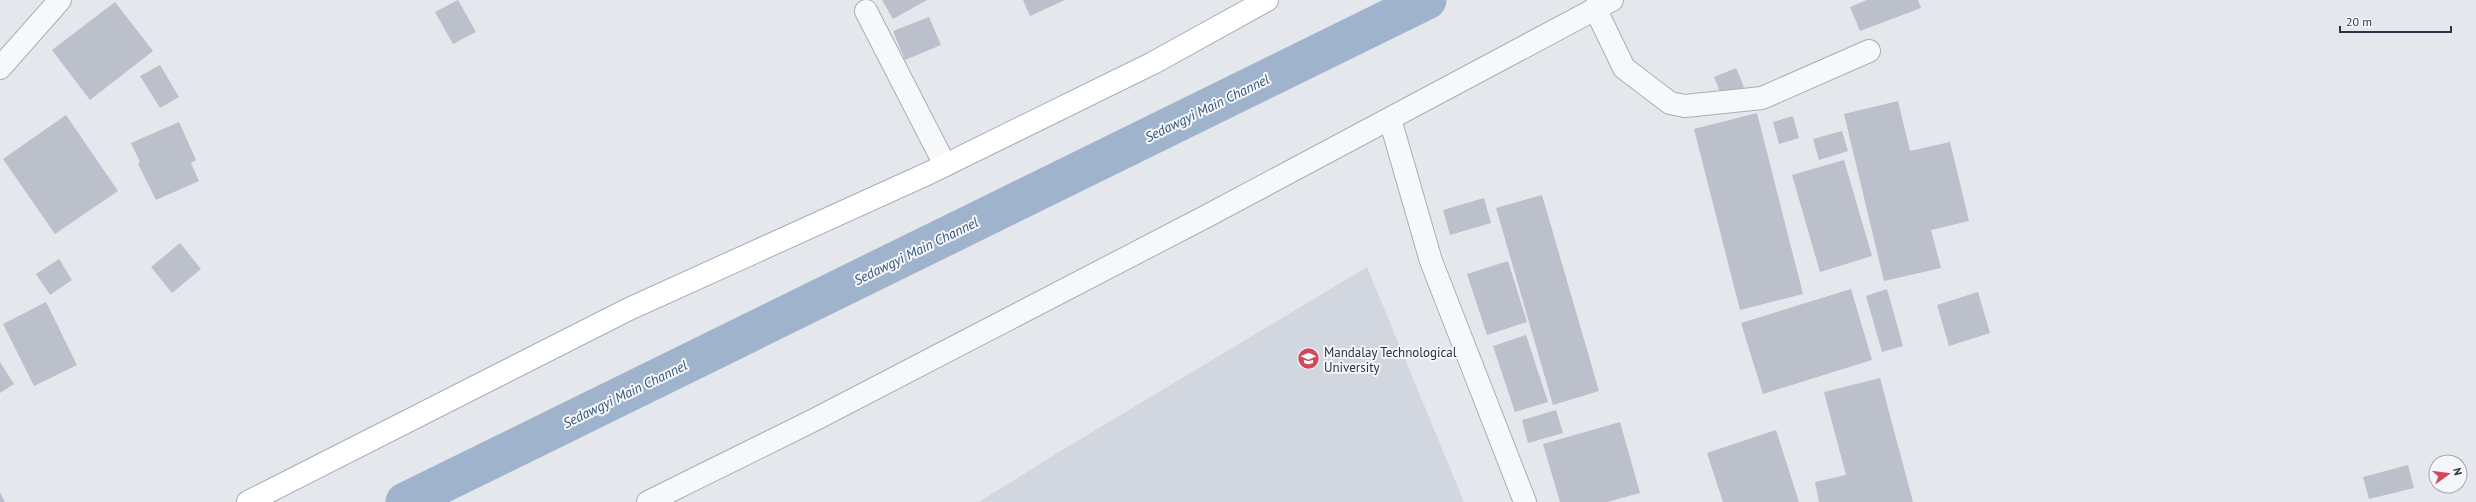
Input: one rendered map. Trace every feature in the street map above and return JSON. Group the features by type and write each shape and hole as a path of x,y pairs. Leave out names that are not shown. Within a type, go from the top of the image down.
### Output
{"street":[{"path":"0,68 60,0"},
{"path":"248,502 629,309 945,165 1153,63 1267,0"},
{"path":"648,502 812,421 1390,120 1603,4 1624,68 1670,103 1677,104 1762,98 1869,51"},
{"path":"866,11 945,165"},
{"path":"1390,120 1431,261 1526,502"}],"shaded area":[{"name":"Mandalay Technological University","path":"1367,267 1464,502 979,502 1059,452"}],"building":[{"path":"458,0 476,32 453,44 435,12"},
{"path":"882,0 927,0 893,19"},
{"path":"1023,0 1065,0 1030,16"},
{"path":"1867,0 1918,0 1921,8 1860,31 1850,7"},
{"path":"115,2 153,51 90,100 52,50"},
{"path":"929,17 941,45 905,60 893,31"},
{"path":"160,65 179,97 160,108 140,76"},
{"path":"1736,68 1744,87 1722,97 1714,77"},
{"path":"1898,101 1910,151 1950,142 1969,221 1931,230 1941,268 1884,281 1844,114"},
{"path":"1757,113 1803,294 1740,310 1694,129"},
{"path":"66,115 118,191 55,234 3,159"},
{"path":"1793,116 1799,138 1779,144 1773,122"},
{"path":"179,122 196,160 191,163 199,181 156,200 138,164 140,162 131,143"},
{"path":"1842,131 1848,151 1819,160 1813,139"},
{"path":"1844,160 1872,256 1820,272 1792,175"},
{"path":"1542,195 1599,391 1553,405 1496,208"},
{"path":"1484,198 1491,223 1450,235 1443,210"},
{"path":"180,243 201,269 172,293 151,267"},
{"path":"59,259 72,280 50,295 36,274"},
{"path":"1508,261 1527,322 1487,335 1467,274"},
{"path":"1851,289 1872,360 1763,394 1741,323"},
{"path":"1887,289 1903,346 1882,352 1866,296"},
{"path":"1978,292 1990,333 1949,346 1937,305"},
{"path":"46,302 77,365 34,386 3,324"},
{"path":"1526,335 1548,402 1515,412 1493,346"},
{"path":"0,362 14,384 0,393"},
{"path":"1880,378 1913,502 1819,502 1815,482 1846,475 1824,392"},
{"path":"1556,410 1563,433 1528,443 1522,420"},
{"path":"1620,422 1640,493 1607,502 1560,502 1543,444"},
{"path":"1776,430 1799,502 1723,502 1707,453"},
{"path":"2408,465 2414,488 2369,499 2363,477"},
{"path":"0,492 5,502 0,502"}],"waterway":[{"name":"Sedawgyi Main Channel","path":"405,502 1427,0"}],"place":[{"name":"Mandalay Technological University","path":"1309,359"}]}
